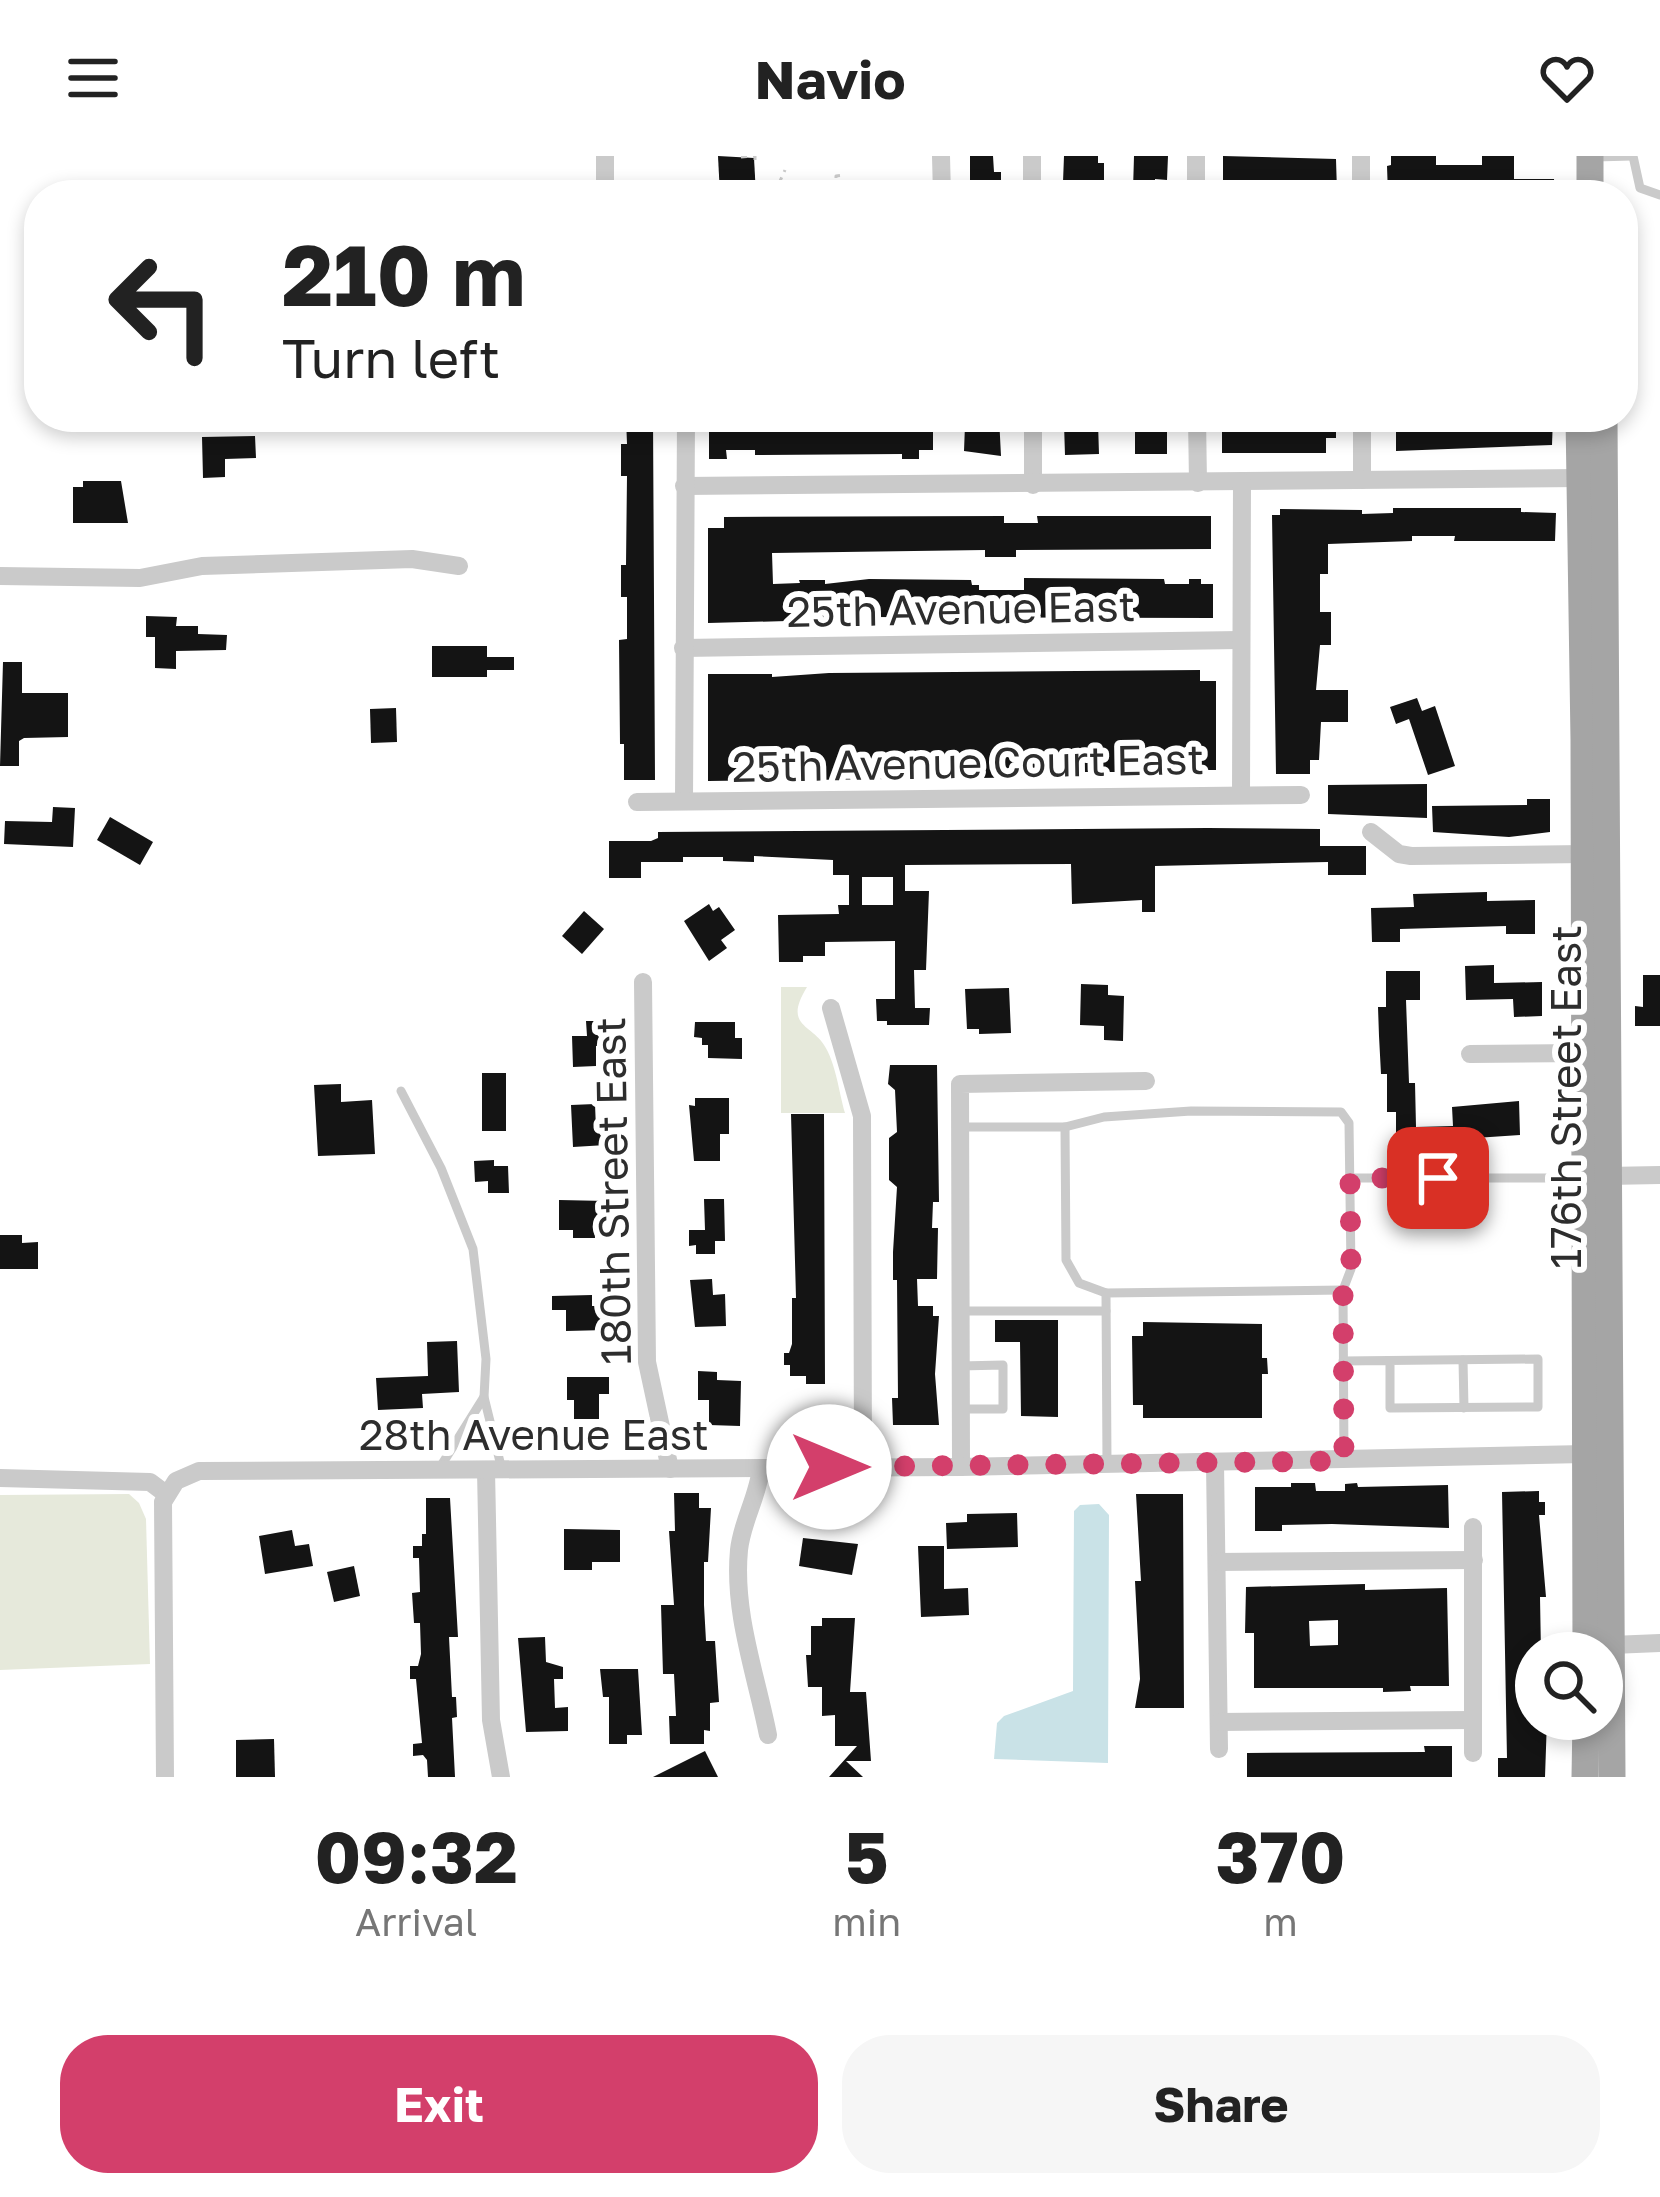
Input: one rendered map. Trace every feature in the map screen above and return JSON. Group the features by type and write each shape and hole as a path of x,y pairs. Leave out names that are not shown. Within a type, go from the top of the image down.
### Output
{"main road":[{"name":"176th Street East","path":"1579,432 1583,1053 1595,1177 1610,1565 1601,1632"},
{"name":"176th Street East","path":"1598,1632 1585,1454 1606,958 1604,432"},
{"path":"1584,841 1595,834 1594,946 1606,958"},
{"path":"1585,1454 1597,1464 1598,1548 1610,1565"},
{"path":"1586,1740 1586,1777"},
{"name":"176th Street East","path":"1608,1740 1612,1777"}],"street":[{"path":"684,801 686,432"},
{"path":"1033,432 1033,485"},
{"path":"1197,432 1198,482"},
{"path":"1362,432 1362,480"},
{"path":"684,486 1581,478"},
{"path":"1241,795 1242,482"},
{"path":"0,576 140,578 202,566 412,559 459,566"},
{"name":"25th Avenue East","path":"683,648 1240,640"},
{"name":"25th Avenue Court East","path":"637,802 1300,795"},
{"path":"1371,832 1400,854 1412,856 1584,841"},
{"name":"180th Street East","path":"643,982 647,1362 670,1469"},
{"path":"831,1008 862,1116 863,1466"},
{"path":"1470,1054 1583,1053"},
{"path":"961,1467 960,1084 1146,1082"},
{"path":"1595,1177 1660,1175"},
{"name":"28th Avenue East","path":"166,1494 176,1481 199,1471 961,1467 1585,1454"},
{"path":"1215,1463 1220,1749"},
{"path":"761,1468 759,1492 740,1548 740,1615 768,1735"},
{"path":"494,1470 491,1720 501,1777"},
{"path":"0,1478 150,1482 166,1494 162,1522 165,1777"},
{"path":"1473,1527 1473,1754"},
{"path":"1217,1562 1474,1560"},
{"path":"1623,1647 1660,1643"},
{"path":"1219,1722 1473,1720"}],"lane":[{"path":"1590,156 1633,156 1640,188 1660,195"},
{"path":"401,1091 442,1168 473,1249 494,1470"},
{"path":"960,1127 1065,1126 1104,1117 1335,1109 1349,1123 1351,1269 1343,1290 1344,1461"},
{"path":"1065,1126 1066,1260 1079,1283 1106,1293 1343,1290"},
{"path":"1350,1178 1595,1177"},
{"path":"1106,1293 1108,1465"},
{"path":"960,1311 1106,1311"},
{"path":"1343,1361 1390,1360 1538,1359 1538,1407 1390,1408 1390,1360"},
{"path":"1463,1360 1464,1408"},
{"path":"960,1366 1003,1365 1003,1409 960,1409"},
{"path":"438,1471 484,1397"}],"path":[{"path":"741,157 755,157 755,166"},
{"path":"780,180 785,170"},
{"path":"836,180 845,175"}],"shaded area":[{"path":"781,987 807,987 798,1017 828,1052 845,1113 781,1113"},
{"path":"129,1494 146,1519 150,1664 0,1670 0,1495"}],"water":[{"path":"1099,1504 1109,1515 1108,1763 994,1759 997,1723 1004,1716 1073,1691 1074,1511 1080,1505"}],"building":[{"path":"718,156 754,158 755,180 719,180"},
{"path":"970,156 993,156 994,172 1001,172 1001,180 970,180"},
{"path":"1064,156 1098,156 1098,163 1104,163 1104,180 1063,180"},
{"path":"1134,156 1168,156 1167,180 1133,180"},
{"path":"1223,156 1336,159 1337,180 1223,180"},
{"path":"1391,156 1436,156 1436,165 1482,165 1482,156 1514,156 1514,179 1554,180 1387,180 1387,166"},
{"path":"627,432 653,432 655,780 624,780 624,744 620,744 619,640 627,639 621,565 626,565 627,476 621,476 621,444 627,444"},
{"path":"709,432 933,432 933,450 919,450 919,459 902,459 902,454 755,455 755,450 726,450 727,459 709,459"},
{"path":"965,432 1000,432 1001,456 964,451"},
{"path":"1064,432 1098,432 1099,454 1065,455"},
{"path":"1135,432 1167,432 1167,454 1135,454"},
{"path":"1222,432 1336,432 1336,438 1326,438 1326,453 1222,453"},
{"path":"1396,432 1552,432 1552,445 1396,451"},
{"path":"255,436 256,458 225,459 225,477 203,478 202,437"},
{"path":"83,481 121,481 128,523 73,523 73,487 83,487"},
{"path":"1393,508 1521,508 1521,512 1556,513 1555,541 1412,536 1412,541 1328,544 1328,574 1320,574 1320,612 1331,612 1331,645 1320,645 1316,690 1348,690 1348,722 1321,722 1319,760 1310,760 1310,774 1276,774 1272,515 1280,515 1280,509 1362,510 1362,514 1393,513"},
{"path":"1004,516 1004,523 1038,523 1037,516 1211,516 1211,549 1016,550 1016,557 985,557 985,550 772,553 773,584 971,580 979,590 1024,590 1024,578 1164,579 1165,584 1201,579 1201,584 1213,584 1213,618 865,617 866,622 787,618 708,623 708,528 724,528 724,517"},
{"path":"146,616 177,617 176,626 198,626 198,634 227,635 226,650 176,651 176,669 155,668 155,637 146,637"},
{"path":"432,646 487,646 487,657 514,657 514,670 487,670 487,677 432,677"},
{"path":"3,662 22,662 22,693 68,693 68,737 24,738 19,741 19,766 0,766"},
{"path":"1200,670 1200,681 1216,681 1216,770 1202,770 1202,775 1080,772 1080,776 1057,777 708,781 708,674"},
{"path":"1417,698 1422,711 1435,706 1455,766 1428,775 1409,719 1396,724 1390,707"},
{"path":"396,708 397,742 371,743 370,709"},
{"path":"1427,784 1427,818 1328,814 1328,785"},
{"path":"1527,799 1550,799 1550,832 1509,837 1433,832 1432,806 1527,805"},
{"path":"53,807 75,808 73,847 4,844 5,821 52,822"},
{"path":"110,817 153,842 140,865 97,840"},
{"path":"1320,829 1320,846 1366,846 1366,875 1328,875 1328,862 1155,866 1155,912 1142,912 1142,900 1072,904 1071,864 905,865 905,891 929,891 926,970 914,970 915,1008 930,1008 929,1025 887,1025 887,1021 877,1021 876,999 895,999 895,941 825,942 825,956 779,962 778,915 839,914 838,905 849,905 849,875 833,875 833,860 683,857 683,862 641,862 641,878 609,878 609,841 651,841 658,838 658,832","holes":["862,877 893,877 893,905 862,905"]},
{"path":"1487,892 1487,901 1535,900 1535,934 1506,934 1506,926 1400,929 1400,942 1372,942 1371,908 1414,907 1413,894"},
{"path":"709,904 713,911 719,907 735,930 721,940 727,948 709,961 684,921"},
{"path":"584,911 604,929 582,954 562,936"},
{"path":"1494,965 1494,983 1542,982 1542,1016 1514,1017 1513,999 1466,1000 1465,966"},
{"path":"1386,971 1420,971 1420,1000 1406,1000 1416,1127 1453,1126 1452,1107 1519,1101 1520,1135 1430,1141 1430,1155 1396,1156 1396,1112 1387,1112 1387,1074 1381,1074 1378,1007 1386,1007"},
{"path":"1643,975 1660,975 1660,1026 1635,1026 1635,1006 1643,1007"},
{"path":"1081,984 1108,985 1108,995 1124,996 1123,1041 1104,1040 1104,1026 1080,1025"},
{"path":"1009,988 1011,1033 979,1034 979,1029 967,1029 965,989"},
{"path":"586,1021 605,1021 605,1046 596,1046 596,1066 573,1067 572,1036 587,1036"},
{"path":"695,1022 735,1022 735,1038 742,1038 742,1059 708,1058 708,1045 694,1037"},
{"path":"890,1065 937,1065 939,1202 933,1202 932,1228 938,1228 937,1279 917,1279 918,1306 933,1306 933,1316 939,1316 935,1374 939,1425 893,1425 892,1398 898,1398 897,1280 893,1280 897,1187 889,1180 889,1138 897,1132 895,1090 888,1084"},
{"path":"482,1073 506,1073 506,1131 482,1131"},
{"path":"341,1084 341,1102 372,1100 375,1154 318,1156 314,1085"},
{"path":"695,1098 729,1098 729,1134 720,1134 720,1161 694,1161 689,1105 695,1106"},
{"path":"595,1104 596,1129 606,1129 606,1145 573,1147 571,1105"},
{"path":"791,1114 824,1114 825,1384 806,1384 806,1376 790,1376 790,1365 784,1365 784,1353 789,1353 792,1344 792,1298 796,1298"},
{"path":"494,1160 494,1166 508,1166 509,1193 488,1193 488,1181 475,1182 474,1161"},
{"path":"704,1199 724,1199 725,1241 715,1241 715,1254 696,1254 696,1245 689,1246 689,1230 705,1230"},
{"path":"559,1200 607,1201 607,1219 594,1219 595,1238 573,1238 573,1230 559,1230"},
{"path":"0,1235 22,1235 22,1243 38,1242 38,1269 0,1269"},
{"path":"712,1279 713,1295 725,1294 726,1326 695,1327 690,1280"},
{"path":"592,1295 592,1306 598,1306 599,1314 607,1314 607,1330 566,1331 566,1310 552,1310 552,1296"},
{"path":"995,1320 1058,1320 1058,1417 1021,1416 1020,1342 995,1342"},
{"path":"1143,1322 1262,1324 1262,1358 1267,1358 1268,1374 1262,1374 1262,1418 1143,1418 1143,1405 1133,1405 1132,1336 1143,1336"},
{"path":"457,1341 459,1392 422,1394 423,1408 378,1410 376,1378 428,1376 427,1342"},
{"path":"698,1371 717,1372 717,1380 741,1381 740,1426 709,1425 709,1400 698,1400"},
{"path":"567,1377 609,1377 609,1394 599,1394 599,1419 574,1419 574,1400 567,1400"},
{"path":"1291,1483 1315,1483 1316,1491 1345,1491 1345,1484 1357,1483 1358,1487 1448,1485 1449,1528 1332,1524 1255,1531 1255,1487 1291,1487"},
{"path":"1539,1491 1539,1502 1545,1502 1545,1515 1539,1515 1546,1597 1540,1597 1541,1632 1515,1632 1515,1740 1546,1740 1545,1777 1498,1777 1498,1758 1507,1758 1502,1492"},
{"path":"674,1493 699,1493 699,1508 711,1508 704,1605 706,1641 715,1641 719,1702 710,1703 710,1731 704,1730 704,1744 670,1744 669,1716 676,1716 674,1674 663,1674 661,1605 674,1605 669,1531 675,1531"},
{"path":"1136,1494 1183,1494 1184,1708 1135,1708 1140,1679 1135,1581 1141,1581"},
{"path":"426,1498 450,1498 458,1637 449,1637 457,1717 452,1718 455,1777 428,1777 427,1760 423,1755 413,1756 413,1744 422,1743 416,1679 410,1679 410,1666 418,1666 421,1654 412,1593 420,1592 419,1558 413,1558 413,1546 422,1546 422,1534 426,1534"},
{"path":"1017,1513 1018,1547 947,1549 946,1523 967,1522 967,1514"},
{"path":"564,1529 620,1530 620,1562 592,1562 592,1570 564,1570"},
{"path":"292,1530 295,1546 309,1544 313,1566 265,1574 259,1536"},
{"path":"803,1538 858,1544 852,1575 799,1566"},
{"path":"918,1546 944,1546 944,1589 968,1588 969,1615 921,1617"},
{"path":"354,1566 360,1596 334,1602 327,1572"},
{"path":"1246,1587 1447,1588 1449,1686 1383,1692 1383,1688 1254,1688 1254,1633 1245,1633","holes":["1338,1620 1338,1645 1310,1646 1309,1621"]},
{"path":"822,1618 855,1618 850,1692 866,1692 871,1761 846,1761 863,1777 829,1777 857,1746 835,1746 835,1715 822,1716 822,1687 808,1687 811,1626 822,1626"},
{"path":"545,1637 546,1662 563,1667 563,1679 554,1679 555,1708 568,1707 568,1731 526,1732 518,1638"},
{"path":"600,1669 638,1669 642,1735 627,1735 627,1744 609,1744 609,1697 603,1697"},
{"path":"274,1739 275,1777 236,1777 236,1740"},
{"path":"1424,1746 1452,1746 1452,1777 1247,1777 1247,1753 1425,1752"},
{"path":"705,1751 718,1777 653,1777"}],"route":[{"path":"829,1467 1344,1461 1343,1290 1351,1269 1350,1178 1438,1178"}]}
